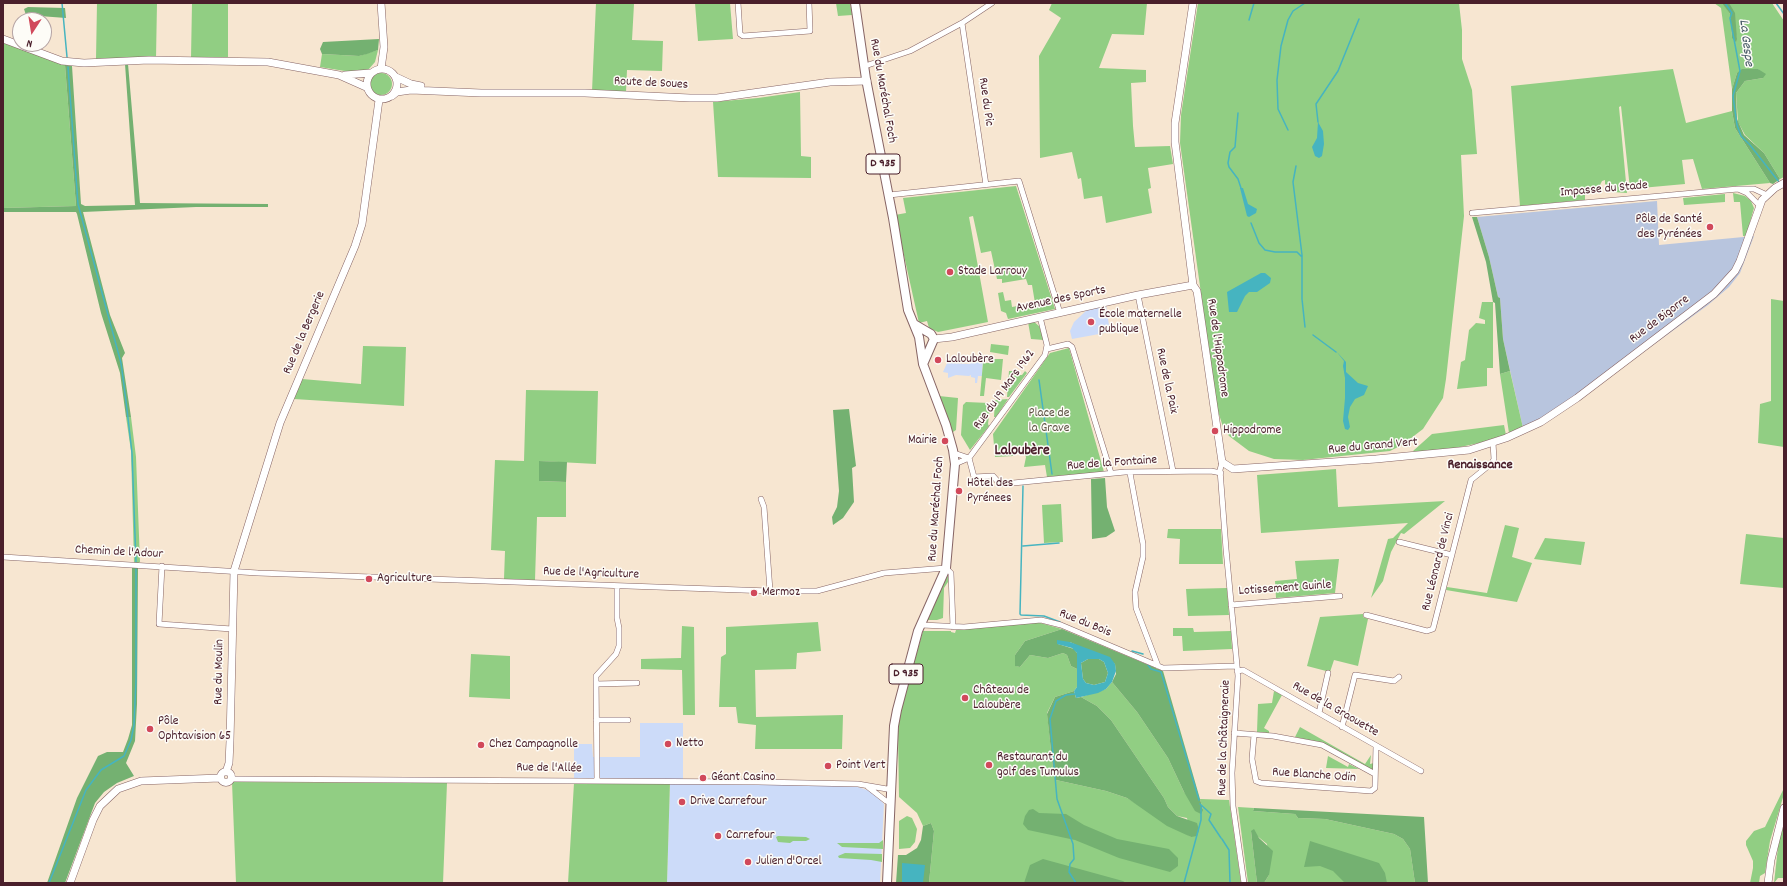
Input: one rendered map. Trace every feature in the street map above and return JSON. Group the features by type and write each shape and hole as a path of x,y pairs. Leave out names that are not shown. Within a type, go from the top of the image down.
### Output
{"main road":[{"path":"381,3 384,47 381,69"},
{"name":"Rue du Maréchal Foch","path":"855,3 867,81 889,195 908,310 922,338 923,364 946,425 954,454 955,464 946,568 912,652 897,710 894,726 891,800"},
{"name":"Rue de l'Hippodrome","path":"1193,3 1175,123 1175,142 1193,285 1197,291 1222,462"},
{"path":"3,39 62,61 84,63 149,60 268,62 339,75 370,74 381,69 387,69 396,77 397,87 392,96 380,100 372,96 366,87 339,75"},
{"path":"366,87 370,74"},
{"name":"Route de Soues","path":"396,77 411,84 433,90"},
{"name":"Route de Soues","path":"392,96 397,92 406,90 433,90 498,94 585,93 716,98 830,82 867,81"},
{"name":"Rue de la Bergerie","path":"234,571 280,423 355,246 362,224 380,100"},
{"name":"Rue de Bigorre","path":"1517,433 1541,422 1577,398 1714,294 1735,271 1740,261 1759,205 1767,194 1784,183"},
{"name":"Avenue des Sports","path":"932,342 1138,295 1193,285"},
{"name":"Rue du Maréchal Foch","path":"922,338 931,334 932,342"},
{"path":"922,338 925,347 932,342"},
{"path":"923,364 932,342"},
{"name":"Rue du Grand Vert","path":"1228,468 1238,470 1469,450 1493,443 1517,433"},
{"path":"1222,462 1228,468"},
{"name":"Rue du Moulin","path":"226,772 230,756 234,571"},
{"path":"70,883 93,820 100,806 118,789 141,780 220,778 225,783 231,779 230,775 226,772 222,773 220,778"},
{"name":"D 935","path":"887,883 891,800"},
{"path":"1768,883 1771,860 1784,808"}],"street":[{"path":"738,3 740,34 743,36 810,31 809,3"},
{"path":"865,66 910,51 962,23 992,3"},
{"name":"Rue du Pic","path":"962,23 986,185"},
{"path":"889,195 1019,181 1060,313"},
{"path":"1738,189 1746,193 1759,205"},
{"name":"Impasse du Stade","path":"1472,214 1738,189 1754,189 1767,194"},
{"name":"Rue de la Paix","path":"1138,295 1173,471"},
{"name":"Rue du 19 Mars 1962","path":"969,458 1045,355 1047,345 1040,317"},
{"path":"1047,349 1068,344 1072,347 1111,473"},
{"name":"Rue Léonard de Vinci","path":"1366,615 1427,631 1432,630 1471,480 1492,463 1494,459 1493,443"},
{"path":"954,454 969,458"},
{"path":"955,464 969,458"},
{"name":"Rue de la Fontaine","path":"969,458 974,477 993,476 999,483 1003,484 1111,473 1211,471 1221,473"},
{"name":"Rue de l'Hippodrome","path":"1222,462 1221,473 1237,668"},
{"path":"1221,473 1226,471 1228,468"},
{"path":"1130,473 1143,544 1143,557 1135,592 1136,608 1158,666"},
{"path":"761,499 764,507 770,591"},
{"path":"1399,542 1452,555"},
{"name":"Chemin de l'Adour","path":"3,557 234,571"},
{"path":"162,566 159,624 232,629"},
{"path":"946,568 951,573 953,627"},
{"name":"Rue de l'Agriculture","path":"234,571 617,586 817,591 884,573 946,568"},
{"path":"597,781 596,684 598,672 616,654 619,646 617,586"},
{"name":"Lotissement Guinle","path":"1231,605 1340,596"},
{"name":"Rue du Bois","path":"922,625 953,627 1041,620 1061,625 1163,668 1237,668"},
{"name":"Rue de la Graouette","path":"1237,668 1421,771"},
{"name":"Rue de la Châtaigneraie","path":"1237,668 1232,773 1233,806 1244,883"},
{"path":"1319,713 1328,673"},
{"path":"1342,727 1355,675 1394,681 1399,677"},
{"path":"596,684 637,683"},
{"path":"596,720 628,720"},
{"path":"1234,733 1254,734 1322,745 1375,774"},
{"name":"Rue Blanche Odin","path":"1254,734 1252,759 1256,781 1258,783 1371,791 1374,788 1376,746"},
{"name":"Rue de l'Allée","path":"231,779 597,781 866,785 887,789 892,787"},
{"path":"866,785 886,801 891,800"},
{"name":"Rue de l'Allée","path":"879,788 891,800"}],"shaded area":[{"path":"1657,201 1659,245 1754,236 1740,273 1729,287 1708,305 1571,405 1523,428 1503,339 1500,298 1498,297 1489,257 1477,217"},
{"name":"École maternelle publique","path":"1106,305 1110,332 1072,339 1070,331 1074,322 1087,310"},
{"path":"971,357 983,359 982,376 978,376 977,383 975,383 975,378 971,377 971,375 956,375 948,378 948,373 943,372 948,361 949,363 970,364"},
{"path":"640,723 683,723 683,782 855,786 873,792 884,804 880,883 667,883 670,782 574,783 574,744 592,744 593,757 640,757"}],"green space":[{"path":"97,3 157,3 156,58 96,59"},
{"path":"192,3 228,3 228,57 191,58"},
{"path":"596,3 695,3 634,4 632,40 663,41 662,71 627,70 626,92 592,91"},
{"path":"695,3 730,3 733,39 698,41"},
{"path":"836,3 850,3 852,15 838,16"},
{"path":"1052,3 1147,3 1144,35 1112,34 1099,68 1146,70 1146,82 1131,83 1135,147 1170,146 1173,164 1148,168 1151,188 1148,189 1152,213 1106,223 1102,196 1084,199 1081,178 1078,179 1072,152 1040,158 1039,56 1061,18 1049,10"},
{"path":"1198,3 1459,3 1462,30 1462,59 1472,90 1477,154 1461,155 1464,216 1446,379 1443,398 1423,429 1402,445 1390,451 1303,460 1274,459 1249,451 1229,436 1223,427 1217,408 1180,143 1181,115"},
{"path":"1714,3 1723,3 1730,14 1732,38 1737,39 1729,3 1772,3 1784,21 1784,177 1780,179 1764,153 1745,135 1738,122 1736,93 1745,81 1763,78 1758,69 1737,73 1732,89 1721,8"},
{"path":"1722,3 1729,3 1735,13 1736,42 1732,38 1730,14"},
{"path":"28,7 65,8 66,18 52,17 52,12 25,12 24,9"},
{"path":"379,39 378,50 359,56 322,54 320,49 323,42"},
{"path":"3,42 12,45 12,52 30,52 65,65 76,206 3,208"},
{"path":"378,50 375,62 368,70 351,72 320,67 322,54 359,56"},
{"path":"125,64 128,64 140,203 268,204 268,207 196,207 83,212 110,315 125,353 122,358 131,417 126,417 120,373 101,313 76,212 3,212 3,208 76,206 65,65 72,66 81,204 85,206 135,205"},
{"path":"1673,69 1686,123 1732,111 1735,128 1770,183 1702,189 1693,159 1682,160 1685,184 1630,189 1621,106 1619,107 1627,193 1613,192 1605,184 1605,180 1602,181 1597,191 1585,193 1585,200 1520,206 1511,86"},
{"path":"1742,69 1758,69 1766,74 1763,78 1745,81 1736,93 1737,119 1744,135 1764,153 1780,179 1773,184 1770,183 1735,128 1732,111 1732,89 1737,73"},
{"path":"381,73 389,76 392,84 389,92 381,95 373,92 370,84 373,76"},
{"path":"800,92 801,156 811,157 811,178 718,177 713,102"},
{"path":"1016,186 1055,309 1008,319 1006,313 1001,311 998,293 1003,292 1005,301 1011,300 1012,307 1035,303 1032,285 1028,285 1026,279 1002,283 1002,279 997,279 991,251 981,253 973,216 969,217 988,322 938,332 929,328 927,321 919,323 895,215 906,213 903,198"},
{"path":"1733,193 1745,196 1751,201 1754,208 1746,236 1743,236 1740,202 1734,202"},
{"path":"1725,194 1725,202 1684,205 1683,198"},
{"path":"1472,217 1477,217 1489,257 1498,297 1500,298 1503,339 1510,371 1500,374 1495,303 1493,302 1486,262"},
{"path":"1771,299 1784,301 1784,447 1758,443 1760,404 1771,401"},
{"path":"1482,302 1493,302 1493,368 1487,368 1487,386 1457,389 1461,362 1465,360 1469,330 1476,323 1485,324 1485,320 1479,318"},
{"path":"1033,321 1039,326 1044,340 1031,339 1028,322"},
{"path":"991,344 1009,346 1008,355 990,352"},
{"path":"363,346 406,347 404,406 294,399 302,379 361,384"},
{"name":"Place de la Grave","path":"1069,348 1104,472 1047,477 1045,465 1024,467 1026,457 1023,451 1014,452 1013,456 995,457 993,434 1050,353"},
{"path":"995,359 1003,359 1001,380 986,378 984,396 980,396 983,363 991,363"},
{"path":"1009,371 1016,371 1019,375 1022,375 1025,371 1027,373 1009,397 1007,397"},
{"path":"1510,371 1523,428 1509,433 1500,374"},
{"path":"526,390 598,391 596,464 540,461 539,481 566,482 566,517 537,517 535,580 504,579 505,551 491,550 495,460 524,461"},
{"path":"939,396 958,398 956,430 953,432 949,426"},
{"path":"1008,399 996,417 994,417 995,400"},
{"path":"966,402 989,403 990,407 989,426 970,450 961,435 963,405"},
{"path":"849,409 856,466 852,468 854,502 843,518 833,525 832,517 837,507 839,491 833,410"},
{"path":"126,417 131,417 136,457 140,562 138,563 134,563 131,451"},
{"path":"1504,425 1506,435 1479,443 1446,450 1413,451 1432,434"},
{"path":"539,461 567,462 566,482 539,481"},
{"path":"1336,469 1338,507 1445,501 1404,534 1401,533 1391,552 1383,581 1371,598 1388,539 1393,538 1408,523 1261,533 1257,475"},
{"path":"1105,478 1107,507 1115,531 1106,537 1092,539 1091,479"},
{"path":"1061,504 1063,542 1044,543 1042,505"},
{"path":"1505,525 1519,528 1512,557 1532,563 1517,602 1446,590 1447,587 1487,593"},
{"path":"1168,529 1221,529 1223,564 1179,564 1180,539 1167,538"},
{"path":"1746,534 1784,538 1784,588 1740,584"},
{"path":"1545,538 1585,542 1581,565 1534,559"},
{"path":"1339,559 1335,593 1276,598 1275,581 1297,579 1295,561"},
{"path":"132,567 138,568 137,704 135,741 126,763 134,776 117,783 104,792 95,803 65,883 47,883 77,798 98,756 107,752 123,752 132,725"},
{"path":"948,575 948,582 944,588 943,618 937,620 927,620"},
{"path":"1227,588 1229,615 1188,616 1186,589"},
{"path":"1363,614 1363,617 1368,619 1358,666 1334,660 1330,672 1307,666 1320,617"},
{"path":"818,622 821,651 797,653 796,669 755,670 756,717 843,715 842,749 755,749 756,725 738,723 736,707 719,707 721,657 726,654 726,627"},
{"path":"1023,622 1037,622 1062,629 1025,641 1015,655 1016,666 1020,667 1030,655 1048,658 1063,653 1067,655 1071,666 1077,669 1077,687 1074,691 1055,697 1047,713 1053,769 1056,780 1106,791 1127,798 1191,837 1187,818 1177,816 1168,807 1164,798 1111,720 1097,706 1081,697 1106,689 1112,682 1137,712 1168,758 1184,792 1203,810 1200,799 1229,800 1241,883 929,883 934,831 931,823 923,826 917,813 899,797 898,731 901,708 923,631 951,631 955,633 956,630"},
{"path":"682,626 694,627 695,715 683,715 682,670 641,669 641,659 681,658"},
{"path":"1173,628 1193,628 1194,632 1231,631 1232,649 1183,651 1182,636 1173,636"},
{"path":"1062,629 1163,671 1203,810 1201,814 1195,811 1168,758 1137,712 1112,682 1116,674 1115,664 1070,642 1058,644 1074,649 1077,653 1077,669 1071,666 1067,655 1063,653 1048,658 1030,655 1020,667 1015,666 1015,655 1025,641"},
{"path":"471,654 510,656 510,699 469,697"},
{"path":"1088,659 1099,659 1104,662 1108,673 1105,682 1094,685 1086,683 1083,679 1081,663"},
{"path":"1074,691 1076,698 1081,697 1097,706 1111,720 1164,798 1168,807 1177,816 1197,823 1199,830 1197,836 1191,837 1167,826 1127,798 1106,791 1056,780 1053,769 1047,714 1055,697"},
{"path":"1274,691 1282,695 1264,728 1269,731 1269,733 1257,732 1258,704 1272,703"},
{"path":"1300,727 1365,764 1371,755 1370,764 1374,763 1373,769 1370,769 1323,743 1295,737"},
{"path":"1328,756 1348,767 1349,764 1359,769 1326,768"},
{"path":"232,782 447,783 443,883 236,883"},
{"path":"670,782 667,883 568,883 574,783"},
{"path":"1784,788 1784,794 1770,841 1765,873 1760,876 1759,883 1750,883 1753,861 1746,845 1746,841 1754,831 1765,827"},
{"path":"1238,807 1254,808 1253,811 1295,814 1298,818 1325,819 1394,834 1403,839 1410,849 1415,883 1264,883 1269,875 1267,844 1251,831 1257,883 1248,883"},
{"path":"1254,808 1424,817 1428,883 1415,883 1410,849 1403,839 1394,834 1325,819 1298,818 1295,814 1253,811"},
{"path":"1033,809 1039,813 1066,814 1084,825 1117,839 1169,849 1178,858 1178,866 1170,872 1119,858 1075,840 1028,830 1023,824 1025,816 1029,810"},
{"path":"907,816 912,818 917,829 915,842 910,848 899,849 899,821"},
{"path":"1784,819 1784,878 1778,878 1774,883 1779,838"},
{"path":"931,823 934,831 929,883 896,883 898,855 906,855 917,848 921,840 923,826"},
{"path":"1254,829 1259,838 1273,851 1269,875 1264,883 1257,883 1251,831"},
{"path":"776,837 806,837 810,839 806,841 793,841 790,843 778,842"},
{"path":"883,840 883,849 842,847 837,843 879,843"},
{"path":"1310,841 1379,863 1385,873 1387,883 1345,883 1333,871 1320,866 1304,867"},
{"path":"845,853 882,854 882,862 839,858 838,856"},
{"path":"1043,859 1126,883 1024,883 1030,865"}],"water":[{"path":"1318,122 1323,131 1324,144 1322,156 1319,158 1315,156 1312,147 1317,138"},
{"path":"1240,188 1243,188 1248,204 1257,209 1256,213 1249,217 1247,216"},
{"path":"1261,273 1265,273 1271,278 1270,283 1257,292 1249,292 1245,296 1237,312 1229,312 1227,292"},
{"path":"1336,351 1346,362 1346,372 1358,383 1368,386 1364,395 1355,399 1350,407 1348,417 1350,427 1348,430 1345,429 1343,421 1345,398 1344,361"},
{"path":"1057,640 1070,642 1110,657 1115,664 1116,671 1112,682 1106,689 1098,693 1076,698 1074,691 1077,687 1077,653 1072,648 1057,644","holes":["1088,659 1099,659 1104,662 1108,673 1105,682 1094,685 1086,683 1083,679 1081,663"]},
{"path":"902,863 925,865 923,883 902,883"}],"waterway":[{"path":"62,3 67,57"},
{"path":"1249,20 1254,3"},
{"path":"1288,130 1278,109 1277,80 1281,46 1288,20 1293,11 1305,3"},
{"name":"La Gespe","path":"1725,3 1732,13 1730,18 1740,71 1733,96 1737,125 1741,136 1750,145 1779,182"},
{"path":"1776,3 1784,14"},
{"path":"1318,122 1316,104 1338,71 1359,19"},
{"path":"68,67 78,204 121,363 132,453 136,562"},
{"path":"1238,113 1235,147 1230,152 1228,163 1229,167 1238,179 1241,188"},
{"path":"1296,166 1293,182 1302,255 1302,299 1305,327"},
{"path":"1251,223 1259,243 1265,250 1275,252 1297,252 1302,257"},
{"path":"1313,335 1336,352"},
{"path":"1039,380 1052,474"},
{"path":"1023,486 1020,614 1044,616 1060,622"},
{"path":"1023,546 1059,543"},
{"path":"49,883 86,790 101,770 124,756 131,740 134,725 136,680 136,569"},
{"path":"1132,651 1143,654"},
{"path":"1148,665 1151,669 1161,672 1199,800"},
{"path":"1075,694 1066,695 1056,701 1050,719 1057,799 1073,844 1074,859 1070,864 1069,872 1076,883"},
{"path":"1200,804 1211,814 1209,820 1221,838"},
{"path":"1184,883 1201,820 1201,807"},
{"path":"1222,839 1229,850 1230,883"}],"place":[{"name":"Pôle de Santé des Pyrénées","path":"1710,227"},
{"name":"Stade Larrouy","path":"950,272"},
{"name":"École maternelle publique","path":"1091,322"},
{"name":"Laloubère","path":"938,360"},
{"name":"Hippodrome","path":"1215,431"},
{"name":"Mairie","path":"945,441"},
{"name":"Hôtel des Pyrénees","path":"959,491"},
{"name":"Agriculture","path":"369,579"},
{"name":"Mermoz","path":"754,593"},
{"name":"Château de Laloubère","path":"965,698"},
{"name":"Pôle Ophtavision 65","path":"150,729"},
{"name":"Netto","path":"668,744"},
{"name":"Chez Campagnolle","path":"481,745"},
{"name":"Restaurant du golf des Tumulus","path":"989,765"},
{"name":"Point Vert","path":"828,766"},
{"name":"Géant Casino","path":"703,778"},
{"name":"Drive Carrefour","path":"682,802"},
{"name":"Carrefour","path":"718,836"},
{"name":"Julien d'Orcel","path":"748,862"}],"district":[{"name":"Laloubère","path":"1022,452"},
{"name":"Renaissance","path":"1480,466"}]}
